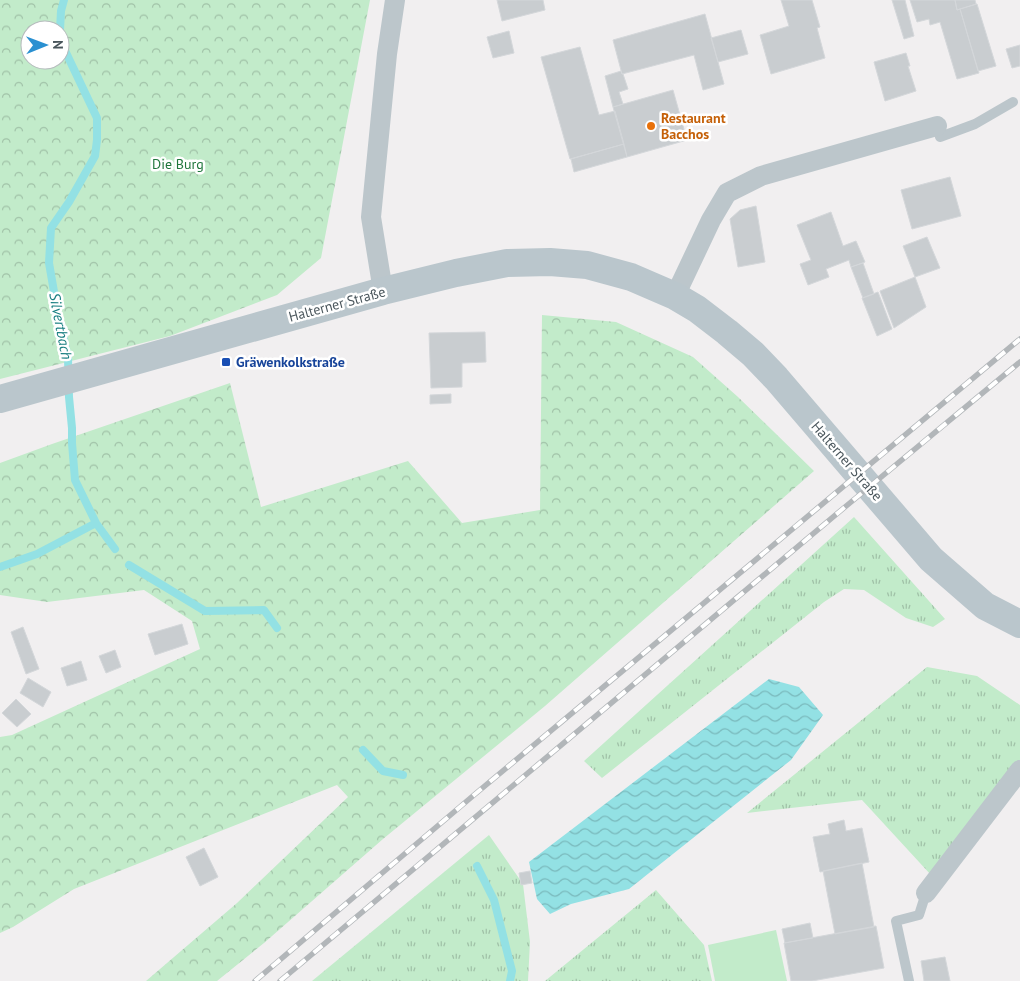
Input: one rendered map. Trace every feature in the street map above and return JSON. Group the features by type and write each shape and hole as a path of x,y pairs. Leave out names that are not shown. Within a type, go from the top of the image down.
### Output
{"main road":[{"name":"Halterner Straße","path":"0,398 383,291 456,273 507,263 550,262 587,265 630,277 675,296 697,309 727,332 753,354 783,386 931,558 986,606 1020,624"}],"street":[{"path":"383,291 371,217 387,54 395,0"},
{"path":"675,296 711,220 727,193 761,176 937,126"},
{"path":"926,893 1020,770"}],"lane":[{"path":"937,126 940,137 975,124 1013,102"},
{"path":"908,981 896,921 920,916 926,893"}],"green space":[{"name":"Die Burg","path":"0,0 370,0 321,258 277,295 170,336 0,379"},
{"path":"542,315 616,322 693,357 738,397 814,471 545,706 383,839 264,943 217,981 146,981 237,903 348,797 337,785 74,889 0,933 0,737 12,735 200,649 192,621 144,590 47,602 0,595 0,463 230,383 261,507 408,461 462,523 540,510"},
{"path":"854,517 945,619 933,627 906,618 864,590 844,589 824,602 602,778 584,761"},
{"path":"927,667 977,676 1020,705 1020,764 931,875 862,800 747,813"},
{"path":"489,835 523,884 530,942 528,981 312,981"},
{"path":"656,890 704,945 712,981 545,981"},
{"path":"776,930 787,981 715,981 708,945"}],"water":[{"path":"769,679 799,687 823,715 791,760 629,889 571,904 550,914 537,899 529,862"}],"building":[{"path":"497,0 543,0 545,10 502,21"},
{"path":"781,0 812,0 820,27 817,28 825,58 771,74 760,35 789,26"},
{"path":"892,0 905,0 914,36 904,39"},
{"path":"910,0 955,0 957,10 960,9 979,73 957,79 940,22 930,25 929,19 917,22"},
{"path":"955,0 975,0 976,4 957,10"},
{"path":"977,4 996,66 978,71 960,9"},
{"path":"705,14 724,84 703,90 694,55 622,74 613,40"},
{"path":"741,30 748,54 718,62 711,38"},
{"path":"509,31 514,53 493,58 487,37"},
{"path":"1020,45 1020,66 1012,68 1006,49"},
{"path":"580,47 599,115 615,111 624,144 570,159 541,57"},
{"path":"906,53 916,91 885,101 874,62"},
{"path":"621,71 628,89 619,92 623,104 613,107 605,76"},
{"name":"Restaurant Bacchos","path":"673,90 687,140 627,157 613,107"},
{"path":"624,144 627,157 574,172 571,159"},
{"path":"950,177 961,216 912,229 901,190"},
{"path":"756,206 765,262 738,267 730,219 740,210"},
{"path":"831,212 843,246 856,241 865,262 851,267 849,260 826,269 829,277 808,285 800,264 811,260 797,225"},
{"path":"927,237 940,268 915,277 903,246"},
{"path":"863,263 874,294 863,298 851,267"},
{"path":"915,277 926,307 894,328 880,291"},
{"path":"878,292 892,329 877,336 862,298"},
{"path":"485,332 486,362 462,363 462,387 431,388 429,333"},
{"path":"451,394 451,403 430,404 430,395"},
{"path":"182,624 188,644 155,655 148,634"},
{"path":"23,627 39,669 26,674 11,632"},
{"path":"115,650 121,667 106,673 99,656"},
{"path":"81,661 87,680 67,686 61,668"},
{"path":"28,678 51,692 43,707 20,693"},
{"path":"16,699 31,714 17,727 2,713"},
{"path":"844,820 846,831 862,828 869,862 820,872 813,837 830,834 828,824"},
{"path":"204,848 218,877 200,886 186,857"},
{"path":"862,863 874,927 835,934 823,871"},
{"path":"530,871 532,883 521,885 519,873"},
{"path":"810,923 813,938 785,943 782,929"},
{"path":"876,926 884,968 812,981 791,981 784,943"},
{"path":"945,957 950,981 924,981 921,961"}],"waterway":[{"name":"Silvertbach","path":"61,20 64,0"},
{"name":"Silvertbach","path":"70,61 97,118 97,140 95,156 69,202 51,228 49,263 68,358 75,480 96,523 115,549"},
{"name":"Silvertbach","path":"0,567 37,554 96,523"},
{"path":"129,565 205,611 264,610 277,628"},
{"path":"363,750 383,771 403,775"},
{"path":"477,866 494,900 512,971 510,981"}],"railway":[{"path":"255,981 474,795 1020,339"},
{"path":"280,981 1020,362"}],"place":[{"name":"Restaurant Bacchos","path":"651,126"},
{"name":"Gräwenkolkstraße","path":"226,362"}]}
